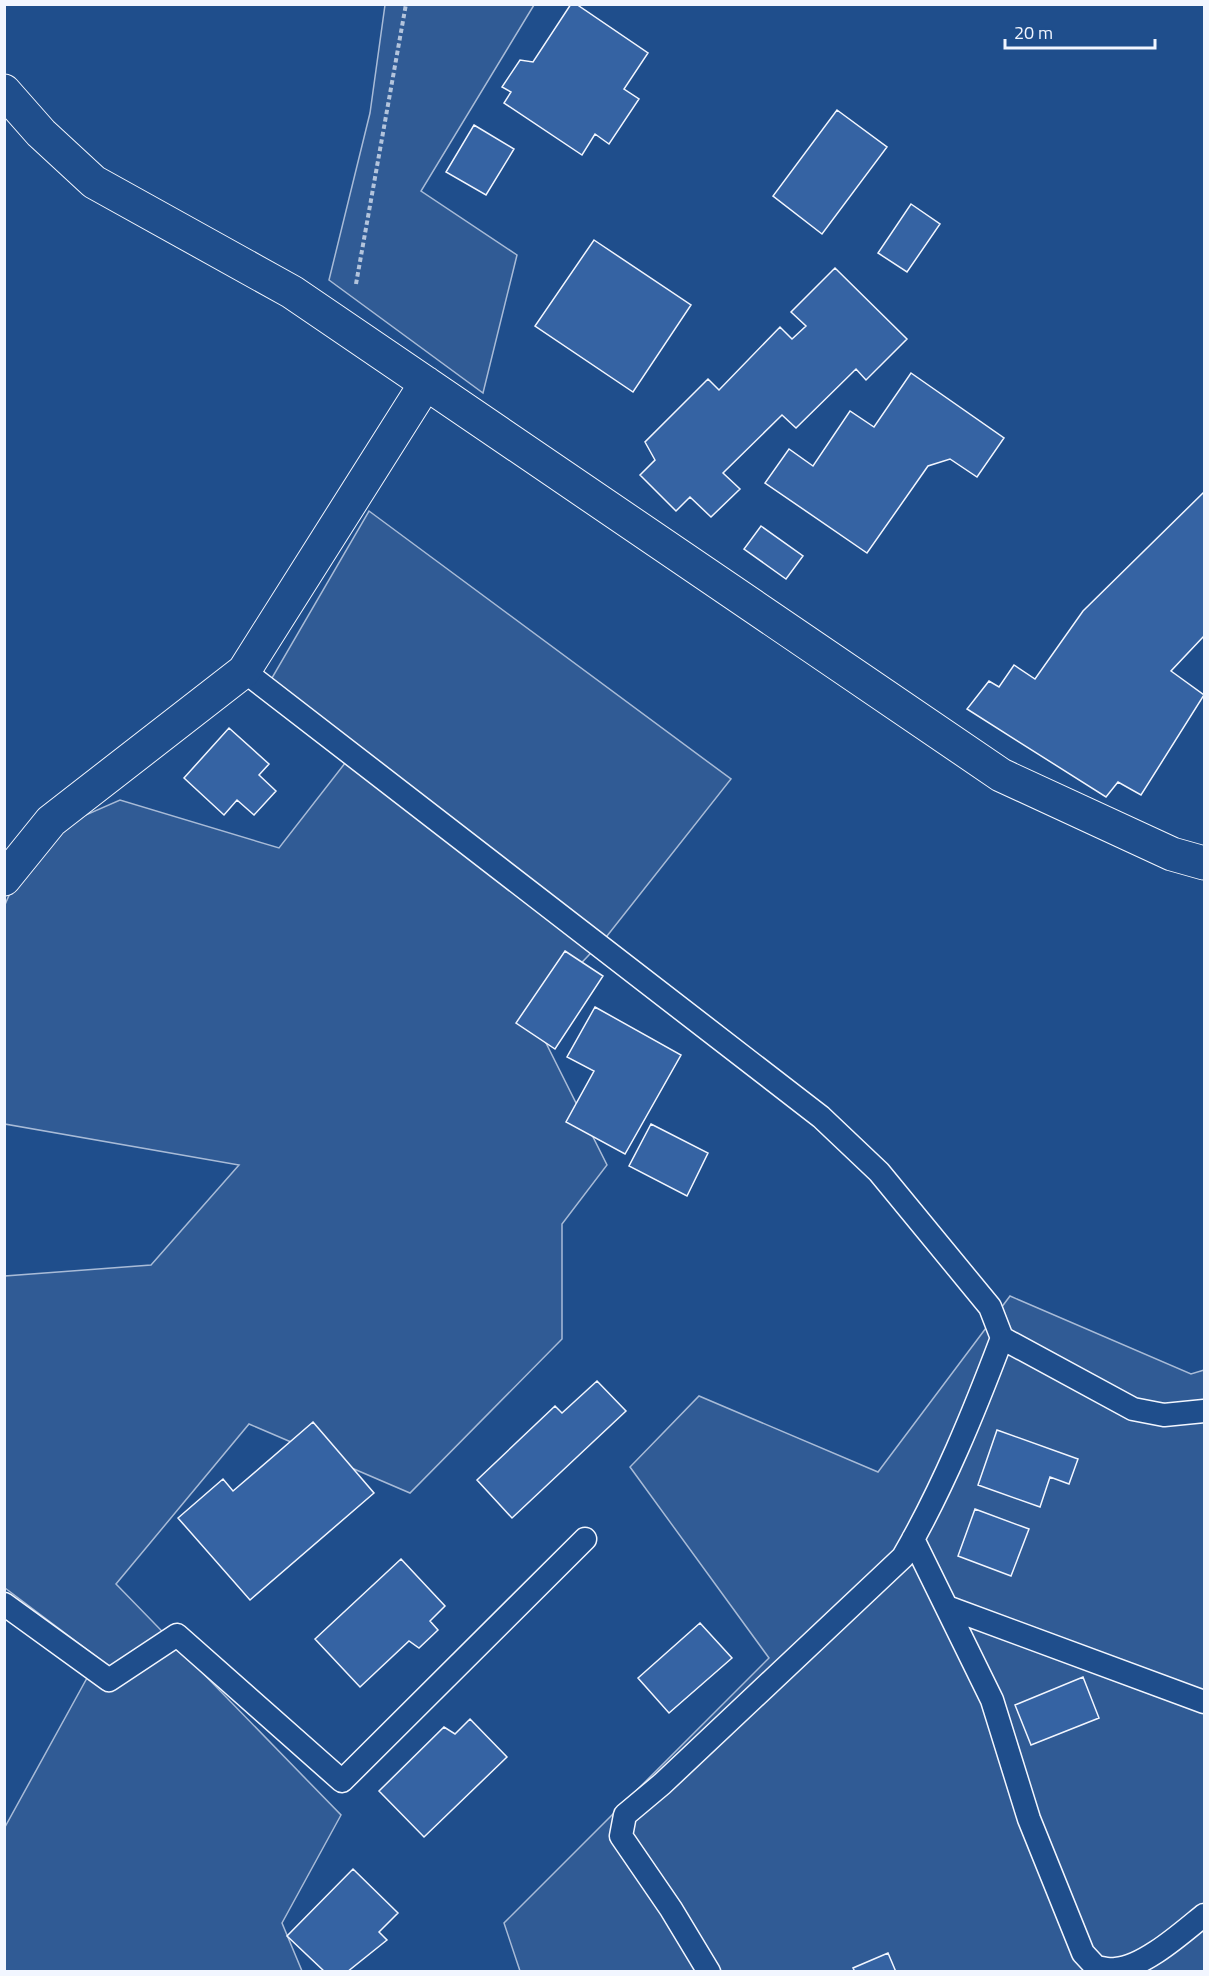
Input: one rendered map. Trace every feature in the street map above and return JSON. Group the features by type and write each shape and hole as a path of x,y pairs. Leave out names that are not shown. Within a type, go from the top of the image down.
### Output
{"street":[{"path":"4,91 41,133 94,182 292,292 1001,775 1172,854 1204,863"},
{"path":"4,879 51,821 244,671 426,383"}],"lane":[{"path":"244,671 821,1117 879,1172 990,1307 1002,1338 1133,1409 1164,1415 1204,1411"},
{"path":"709,1971 671,1909 621,1836 625,1815 662,1784 903,1557 919,1530 982,1390 1002,1338"},
{"path":"4,1604 109,1680 177,1635 342,1781 585,1539"},
{"path":"913,1539 992,1700 1029,1819 1083,1953 1096,1967 1117,1970 1147,1958 1204,1915"},
{"path":"947,1607 1204,1702"}],"path":[{"path":"348,329 406,4"}],"shaded area":[{"path":"385,5 534,5 421,191 517,255 483,393 329,280 370,113"},
{"path":"369,511 731,779 607,936 532,1015 607,1165 562,1224 562,1339 410,1493 249,1424 116,1584 341,1815 282,1923 302,1971 5,1971 5,1827 98,1658 5,1588 5,1276 151,1265 239,1165 5,1124 4,907 10,893 65,824 120,800 279,848 356,749 269,683"},
{"path":"1010,1296 1191,1374 1204,1370 1204,1971 520,1971 504,1923 769,1658 630,1467 699,1396 878,1472"}],"building":[{"path":"571,4 576,4 648,53 624,89 639,99 609,144 595,134 582,155 504,103 511,92 502,87 520,60 533,62"},
{"path":"837,110 887,147 822,234 773,196"},
{"path":"474,125 514,149 486,195 446,172"},
{"path":"911,204 940,224 907,272 878,253"},
{"path":"594,240 691,305 633,392 535,326"},
{"path":"835,268 907,339 866,380 856,369 796,428 782,415 723,473 740,489 711,517 690,497 676,511 640,475 655,460 645,442 708,379 719,390 780,327 792,339 806,326 791,312"},
{"path":"911,373 1004,438 977,477 950,459 928,466 867,553 765,483 789,449 813,466 850,411 874,427"},
{"path":"1204,492 1204,636 1171,671 1204,695 1141,795 1118,782 1106,797 967,709 989,681 999,687 1014,665 1035,679 1083,611"},
{"path":"761,526 803,556 786,579 744,549"},
{"path":"229,728 269,764 259,775 276,791 254,815 237,800 224,815 184,778"},
{"path":"565,951 603,976 555,1049 516,1023"},
{"path":"595,1007 681,1055 625,1154 566,1122 594,1071 567,1057"},
{"path":"651,1124 708,1153 687,1196 629,1166"},
{"path":"597,1381 626,1411 512,1518 477,1480 555,1406 562,1413"},
{"path":"313,1422 374,1493 250,1600 178,1518 223,1479 233,1491"},
{"path":"997,1430 1078,1459 1069,1484 1050,1477 1040,1507 978,1485"},
{"path":"975,1509 1029,1529 1011,1576 958,1556"},
{"path":"401,1559 445,1606 430,1621 438,1630 419,1648 409,1641 360,1687 315,1639"},
{"path":"700,1623 732,1658 669,1713 638,1678"},
{"path":"1083,1677 1099,1718 1031,1745 1015,1705"},
{"path":"470,1719 507,1757 424,1837 379,1791 444,1727 455,1734"},
{"path":"353,1869 398,1913 379,1932 387,1940 347,1972 325,1972 287,1936"},
{"path":"888,1953 896,1972 855,1972 853,1968"}]}
